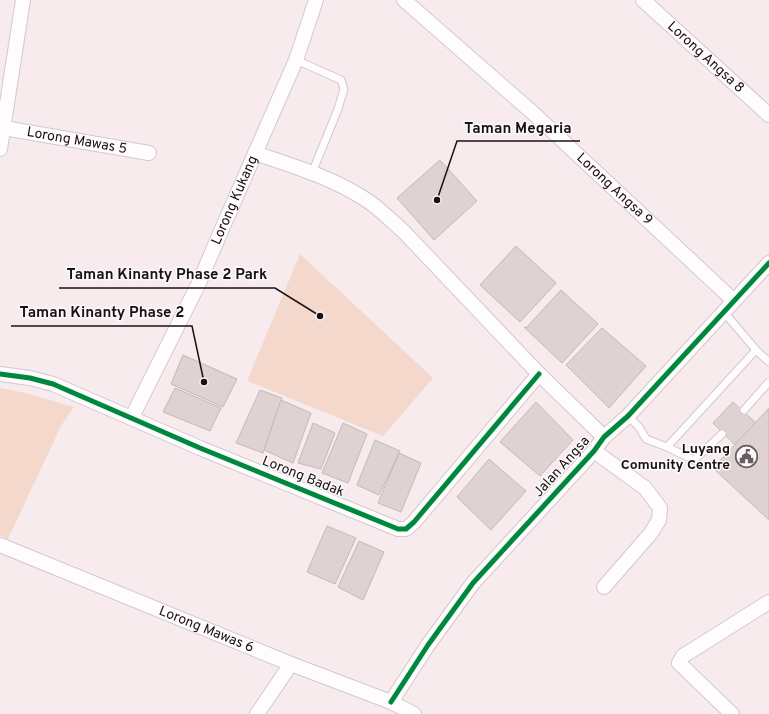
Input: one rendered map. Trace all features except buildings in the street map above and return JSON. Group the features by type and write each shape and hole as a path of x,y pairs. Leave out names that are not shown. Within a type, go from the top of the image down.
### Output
{"street":[{"path":"0,150 23,0"},
{"name":"Lorong Kukang","path":"132,417 199,282 296,60 316,0"},
{"name":"Lorong Angsa 9","path":"404,0 533,113 733,300"},
{"name":"Lorong Angsa 8","path":"643,0 769,115"},
{"name":"Lorong Mawas 5","path":"4,128 149,153"},
{"path":"255,153 312,173 368,201 405,233 539,374 604,437"},
{"name":"Jalan Angsa","path":"391,702 428,645 473,583 594,450 604,437 628,416 733,300 769,263"},
{"name":"Lorong Badak","path":"0,374 30,378 53,384 132,417 200,448 398,529 406,529 414,522 539,374"},
{"path":"594,450 645,488 660,508 659,520 651,533 604,587"},
{"name":"Lorong Mawas 6","path":"0,545 291,664 391,702 414,714"},
{"path":"732,714 678,663 683,656 769,602"},
{"path":"258,714 291,664"}],"lane":[{"path":"296,60 341,80 344,89 338,109 312,173"},
{"path":"723,311 756,350 769,362"},
{"path":"666,447 756,350"},
{"path":"744,410 769,382"},
{"path":"628,416 639,427 646,438 694,460 722,434"}],"shaded area":[{"path":"300,254 433,378 383,436 247,381"},
{"path":"0,388 25,393 74,407 61,426 8,539 0,535"}],"cycle path":[{"path":"391,702 428,645 473,583 594,451 604,437 628,416 769,263"},
{"path":"0,374 30,378 53,384 200,448 398,529 406,529 414,522 539,374"}],"place":[{"name":"Taman Megaria","path":"437,200"},
{"name":"Taman Kinanty Phase 2 Park","path":"320,316"},
{"name":"Taman Kinanty Phase 2","path":"204,382"},
{"name":"Luyang Comunity Centre","path":"746,457"}]}
